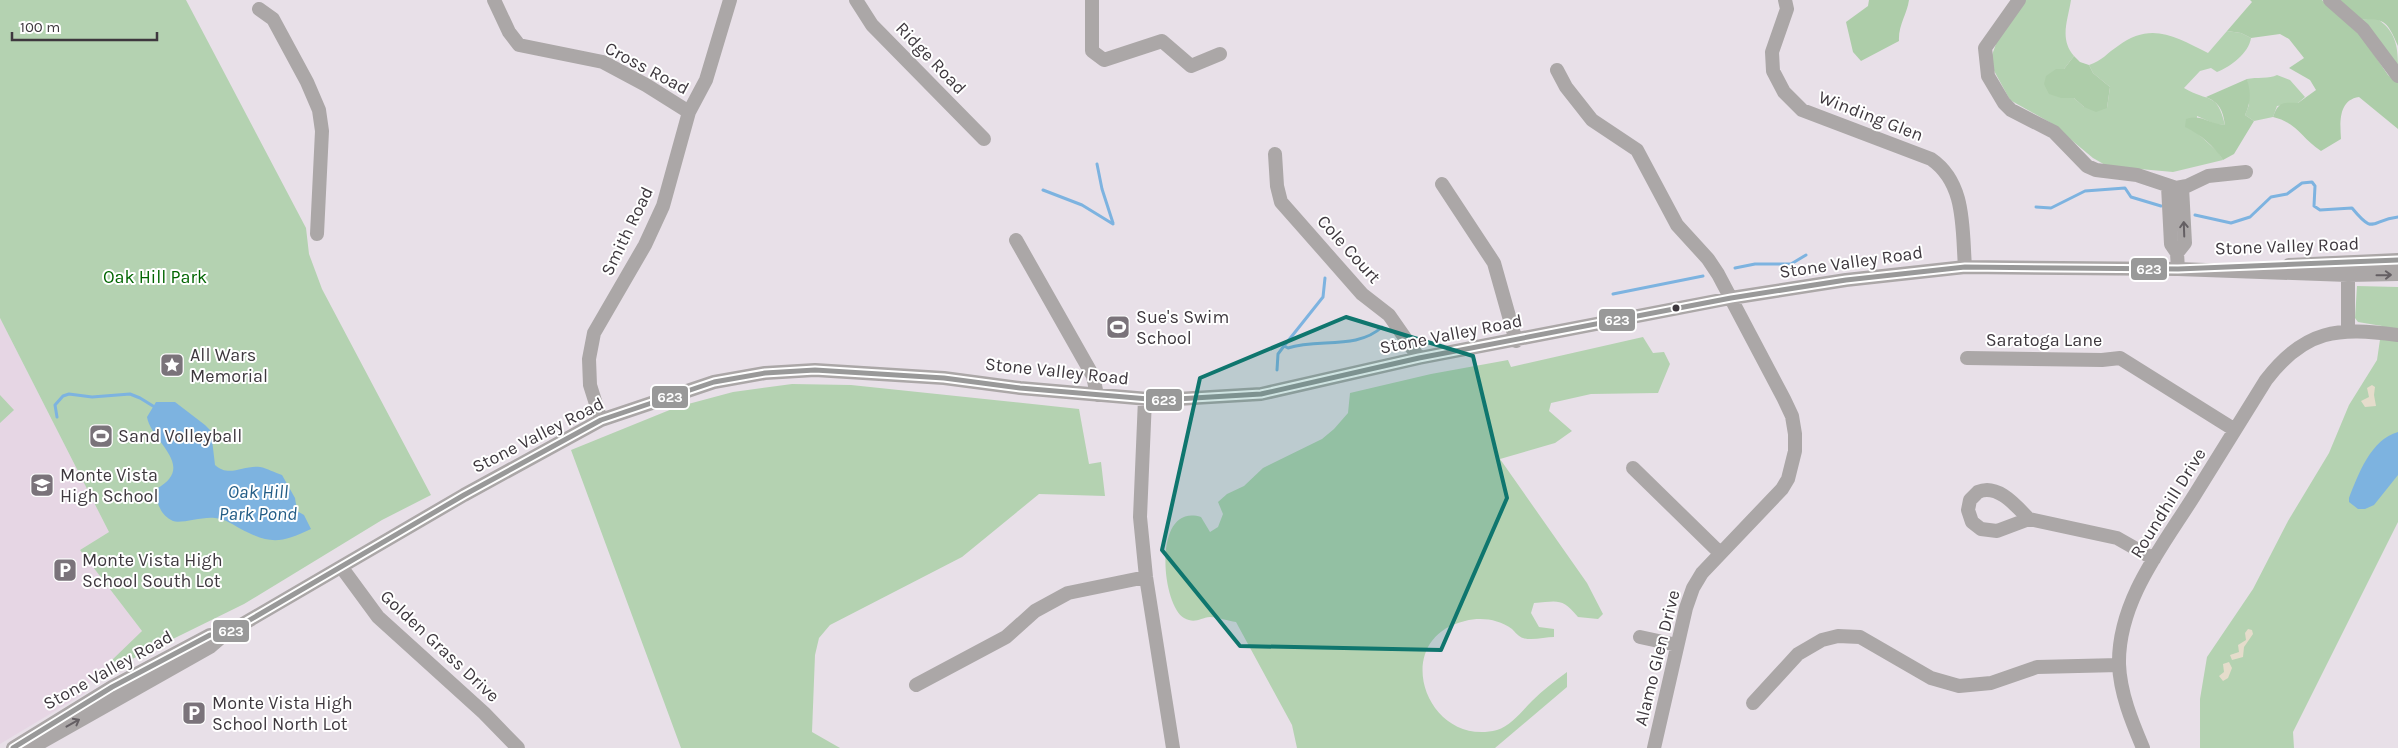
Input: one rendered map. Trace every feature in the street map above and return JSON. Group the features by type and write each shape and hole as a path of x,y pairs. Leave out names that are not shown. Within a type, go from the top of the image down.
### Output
{"street":[{"name":"Cross Road","path":"494,0 509,32 519,45 603,62 646,85 689,112"},
{"name":"Smith Road","path":"601,420 590,385 589,359 594,333 645,245 664,206 689,112 706,80 730,0"},
{"name":"Ridge Road","path":"856,0 872,25 984,139"},
{"path":"1092,0 1092,51 1104,60 1162,41 1191,66 1220,54"},
{"name":"Winding Glen","path":"1785,0 1787,9 1772,52 1773,71 1784,92 1802,110 1931,159 1946,171 1955,186 1959,203 1965,267"},
{"path":"2018,0 1985,48 1988,76 2004,103 2012,110 2054,132 2087,166 2096,170 2142,176 2175,187 2208,176 2246,172"},
{"path":"2330,0 2363,29 2398,76"},
{"path":"259,9 272,19 311,89 319,110 322,131 317,234"},
{"name":"Alamo Glen Drive","path":"1557,70 1566,87 1592,120 1637,150 1677,225 1708,259 1731,298 1792,416 1795,451 1792,468 1782,489 1702,572 1693,588 1677,645 1654,748"},
{"name":"Cole Court","path":"1275,154 1276,186 1281,202 1362,294 1389,315 1419,358"},
{"path":"1442,184 1494,263 1516,341"},
{"path":"2175,187 2185,243 2178,253 2178,269"},
{"path":"1016,240 1093,376 1097,395"},
{"name":"Stone Valley Road","path":"2348,269 2398,260"},
{"name":"Stone Valley Road","path":"31,748 210,647 224,635 342,568 464,495 601,420 714,382 765,373 815,370 944,378 1145,399 1261,394 1419,358 1516,341 1731,298 1846,280 1965,267 2348,269 2398,274"},
{"path":"2348,269 2348,331"},
{"name":"Roundhill Drive","path":"2143,748 2132,722 2119,665 2125,619 2133,599 2154,559 2266,380 2279,363 2296,348 2323,336 2348,331 2398,335"},
{"name":"Saratoga Lane","path":"1967,358 2102,360 2120,358 2235,430"},
{"path":"1145,399 1140,517 1146,578 1173,748"},
{"path":"1633,468 1720,553"},
{"path":"2029,519 2117,538 2154,559"},
{"name":"Golden Grass Drive","path":"342,568 378,617 484,713 518,748"},
{"path":"916,685 1006,637 1035,611 1068,593 1146,578"},
{"name":"Stone Valley Road","path":"13,748 120,683 210,635 224,635"},
{"path":"1752,703 1798,654 1822,640 1838,636 1860,637 1931,678 1959,686 1991,683 2037,667 2119,665"},
{"path":"1640,637 1677,645"}],"highlighted area":[{"path":"1346,317 1473,356 1507,498 1441,650 1240,646 1162,550 1200,378"}],"shaded area":[{"name":"Monte Vista High School","path":"0,318 109,532 80,550 142,631 113,661 120,665 89,683 85,693 0,744"}],"green space":[{"name":"Oak Hill Park","path":"0,0 186,0 306,228 309,254 322,289 431,495 382,520 244,604 120,665 112,660 142,631 80,550 109,532 0,318"},
{"path":"1869,0 1909,0 1900,30 1899,41 1861,61 1853,52 1846,22 1868,6"},
{"path":"2024,0 2071,0 2066,36 2069,50 2074,56 2064,69 2061,98 2074,98 2084,107 2107,108 2110,87 2093,73 2089,65 2101,59 2130,38 2141,34 2163,34 2174,37 2208,53 2227,31 2241,33 2251,38 2247,49 2228,67 2217,72 2211,68 2200,71 2184,88 2211,99 2219,107 2225,125 2215,124 2197,116 2196,132 2218,152 2223,160 2173,172 2107,166 2093,158 2051,123 2010,100 1992,67 1992,55 1997,41"},
{"path":"2250,0 2322,0 2362,37 2388,75 2398,83 2398,129 2359,97 2352,99 2344,107 2342,113 2341,139 2321,151 2294,127 2273,117 2277,108 2282,104 2298,103 2316,90 2310,80 2289,68 2304,58 2289,39 2280,34 2251,38 2241,33 2227,31 2252,2"},
{"path":"2338,0 2398,0 2398,46 2384,23 2368,19 2359,20"},
{"path":"2376,18 2387,28 2394,39 2398,66 2359,20"},
{"path":"2074,56 2080,62 2089,65 2093,73 2110,87 2107,108 2096,112 2084,107 2074,98 2061,98 2049,94 2044,84 2046,76 2056,69 2064,69"},
{"path":"2277,75 2290,80 2305,97 2298,103 2277,106 2273,117 2254,121 2245,115 2249,105 2247,79"},
{"path":"2247,79 2250,97 2245,115 2254,121 2234,154 2223,160 2206,141 2185,127 2186,119 2201,118 2225,125 2220,108 2215,102 2206,97"},
{"path":"2357,286 2398,287 2398,522 2293,732 2294,748 2200,748 2200,699 2207,657 2253,589 2288,521 2329,453 2349,405 2377,360 2382,326 2358,322 2355,318"},
{"path":"1643,337 1653,353 1664,352 1670,364 1658,393 1591,394 1551,403 1549,411 1572,431 1555,443 1500,459 1587,583 1603,614 1598,619 1578,617 1568,607 1559,602 1534,603 1531,613 1539,627 1554,629 1554,637 1527,639 1519,636 1512,629 1501,623 1477,619 1465,621 1441,632 1428,648 1423,668 1426,689 1435,708 1451,723 1472,731 1497,730 1507,725 1540,693 1567,672 1567,687 1495,748 1297,748 1292,725 1236,622 1210,617 1191,621 1184,618 1176,609 1166,576 1168,539 1174,524 1185,516 1201,517 1210,532 1218,527 1223,514 1218,502 1227,494 1244,486 1263,468 1322,439 1348,413 1350,393 1431,374 1508,360 1511,367"},
{"path":"792,384 851,385 1079,409 1089,464 1101,462 1105,496 1039,494 962,557 830,625 819,638 815,655 812,732 840,748 681,748 571,450 677,407 733,392"},
{"path":"0,395 14,410 0,423"}],"sand":[{"path":"2372,385 2375,387 2376,406 2365,407 2361,401 2369,397 2367,388"},
{"path":"2248,629 2252,630 2253,634 2244,647 2243,657 2232,660 2230,655 2239,652 2238,645 2246,640 2245,633"},
{"path":"2229,662 2232,668 2228,678 2223,681 2219,676 2224,672 2223,664"}],"water":[{"name":"Sue's Swim School","path":"1126,321 1127,330 1109,333 1108,324"},
{"name":"Oak Hill Park Pond","path":"156,402 175,402 211,431 215,465 220,469 231,471 260,467 282,475 295,498 297,511 304,515 311,529 291,537 275,540 259,537 218,519 204,518 177,522 165,515 160,508 156,489 168,480 173,472 173,463 150,426 147,417"},
{"path":"2398,432 2398,475 2374,505 2365,509 2358,509 2349,502 2349,498 2361,469 2380,442"}],"waterway":[{"path":"1097,164 1102,189 1113,223"},
{"path":"2195,215 2231,223 2250,217 2271,197 2287,194 2302,183 2312,182 2315,186 2314,206 2320,210 2352,208 2359,217 2369,224 2398,217"},
{"path":"2036,207 2051,208 2085,191 2125,188 2131,197 2161,206"},
{"path":"1043,190 1082,205 1113,224"},
{"path":"1735,268 1755,264 1791,264 1806,255"},
{"path":"1613,294 1703,276"},
{"path":"1284,346 1323,297 1325,278"},
{"path":"1277,370 1278,354 1284,346 1288,348 1300,345 1361,339 1382,327"},
{"path":"57,417 55,405 63,396 69,394 92,397 130,394 153,406"}],"transit line":[{"name":"623","path":"13,748 112,687 210,635 224,635 464,495 601,420 714,382 765,373 815,370 944,378 1020,388 1160,400 1261,394 1419,358 1731,298 1846,280 1965,267 2178,269 2398,260"}],"place":[{"name":"Sue's Swim School","path":"1118,327"},
{"name":"All Wars Memorial","path":"172,365"},
{"name":"Sand Volleyball","path":"101,436"},
{"name":"Monte Vista High School","path":"42,485"},
{"name":"Monte Vista High School South Lot","path":"65,570"},
{"name":"Monte Vista High School North Lot","path":"194,713"}]}
